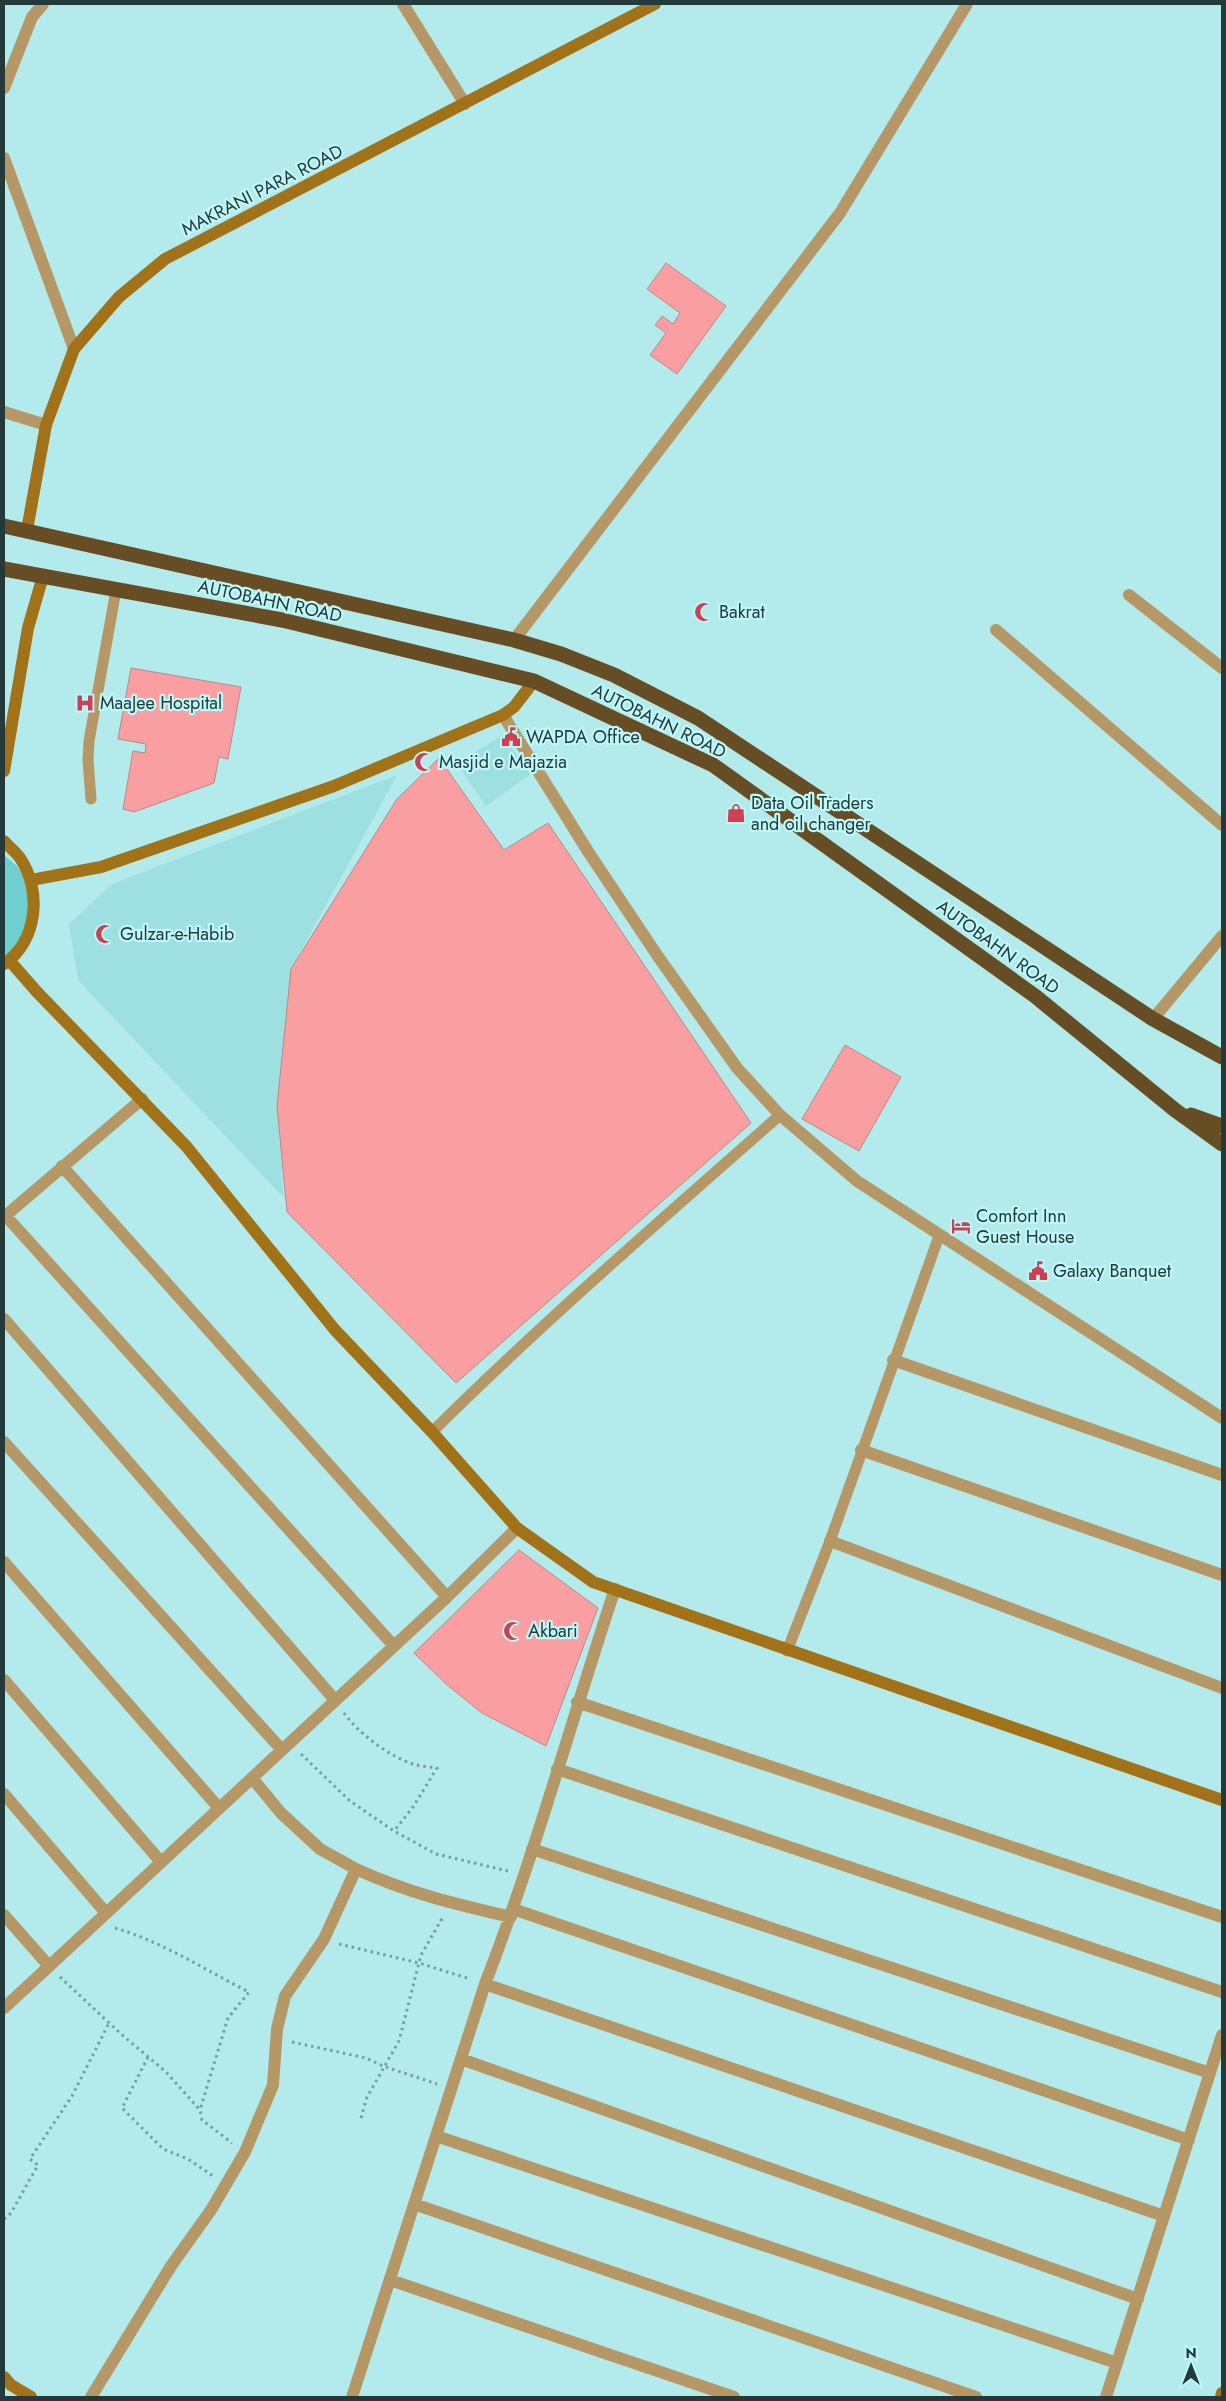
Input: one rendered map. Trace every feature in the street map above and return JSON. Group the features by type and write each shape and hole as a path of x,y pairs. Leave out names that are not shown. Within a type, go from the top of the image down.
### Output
{"highway":[{"name":"AUTOBAHN ROAD","path":"4,526 514,640 561,654 614,675 698,718 1153,1019 1217,1054"},
{"name":"AUTOBAHN ROAD","path":"4,568 282,620 534,681 712,765 1035,996 1175,1110 1222,1144"},
{"path":"1217,1054 1222,1067"},
{"path":"1175,1110 1222,1126"}],"street":[{"path":"4,88 32,17 44,4"},
{"path":"403,4 465,104"},
{"name":"MAKRANI PARA ROAD","path":"26,530 46,425 74,349 119,297 166,260 655,4"},
{"path":"514,640 840,213 968,4"},
{"path":"4,158 74,349"},
{"path":"4,412 46,425"},
{"path":"4,771 28,628 42,576"},
{"path":"1129,595 1222,668"},
{"path":"996,630 1222,825"},
{"path":"31,880 101,866 334,786 503,715 514,707 534,681"},
{"path":"503,715 589,853 736,1068 780,1115 857,1181 1222,1418"},
{"path":"4,841 20,857 31,880 35,901 32,923 23,943 6,962 186,1146 335,1330 432,1432 517,1528 593,1582 1222,1800"},
{"path":"1153,1019 1222,936"},
{"path":"142,1099 5,1216 394,1646"},
{"path":"62,1166 447,1597"},
{"path":"4,1319 335,1700"},
{"path":"893,1360 1222,1475"},
{"path":"4,1442 286,1746"},
{"path":"861,1450 1222,1575"},
{"path":"4,2008 447,1597 517,1528"},
{"path":"830,1541 1222,1688"},
{"path":"4,1562 219,1808"},
{"path":"352,2397 485,1984 512,1913 577,1702 615,1589"},
{"path":"4,1680 161,1862"},
{"path":"577,1702 1222,1917"},
{"path":"557,1769 1222,1992"},
{"path":"252,1778 281,1813 320,1849 356,1869 394,1886 448,1902 512,1913 1189,2140"},
{"path":"4,1794 106,1913"},
{"path":"532,1849 1210,2073"},
{"path":"91,2397 156,2291 226,2186 245,2152 273,2085 276,2038 286,1996 324,1939 356,1869"},
{"path":"4,1915 49,1966"},
{"path":"485,1984 1164,2216"},
{"path":"1106,2397 1222,2035"},
{"path":"461,2059 1138,2298"},
{"path":"436,2136 1117,2363"},
{"path":"414,2204 976,2397"},
{"path":"390,2280 734,2397"},
{"path":"6,2384 31,2397"},
{"path":"1221,2397 1222,2393"}],"lane":[{"path":"91,799 88,760 89,741 116,590"},
{"path":"432,1432 479,1386 625,1252 780,1115"},
{"path":"787,1650 830,1541 893,1360 939,1236"}],"path":[{"path":"335,1700 349,1720 382,1747 413,1764 437,1768 413,1807 394,1831"},
{"path":"286,1746 350,1801 394,1831 436,1854 524,1875"},
{"path":"361,2118 367,2097 399,2041 421,1955 441,1925 448,1902"},
{"path":"95,1923 130,1932 177,1953 216,1976 249,1992 228,2018 200,2110 202,2120 245,2152"},
{"path":"324,1939 351,1948 419,1963 485,1984"},
{"path":"49,1966 109,2023 166,2072 200,2110"},
{"path":"4,2219 11,2213 38,2165 30,2159 72,2096 109,2023"},
{"path":"276,2038 366,2058 452,2089"},
{"path":"148,2057 122,2108 163,2149 188,2159 226,2186"}],"shaded area":[{"name":"WAPDA Office","path":"502,735 531,774 486,806 457,764"},
{"path":"397,775 291,969 277,1106 284,1198 78,980 69,924 112,884"},
{"path":"4,855 17,866 29,885 31,929 4,965"}],"building":[{"path":"666,263 726,306 677,374 650,355 666,333 655,325 662,316 673,324 680,313 647,289"},
{"path":"131,668 241,687 228,759 219,757 214,783 134,812 123,809 133,751 145,753 146,744 118,739"},
{"path":"439,758 504,850 548,823 751,1123 456,1383 287,1212 277,1106 291,969 397,799"},
{"path":"845,1045 901,1077 859,1151 802,1119"},
{"name":"Akbari","path":"519,1550 598,1608 546,1746 482,1713 446,1684 414,1653"}],"place":[{"name":"Bakrat","path":"704,612"},
{"name":"MaaJee Hospital","path":"85,703"},
{"name":"WAPDA Office","path":"511,737"},
{"name":"Masjid e Majazia","path":"424,762"},
{"name":"Data Oil Traders and oil changer","path":"736,813"},
{"name":"Gulzar-e-Habib","path":"105,934"},
{"name":"Comfort Inn Guest House","path":"961,1226"},
{"name":"Galaxy Banquet","path":"1038,1271"},
{"name":"Akbari","path":"513,1631"}]}
